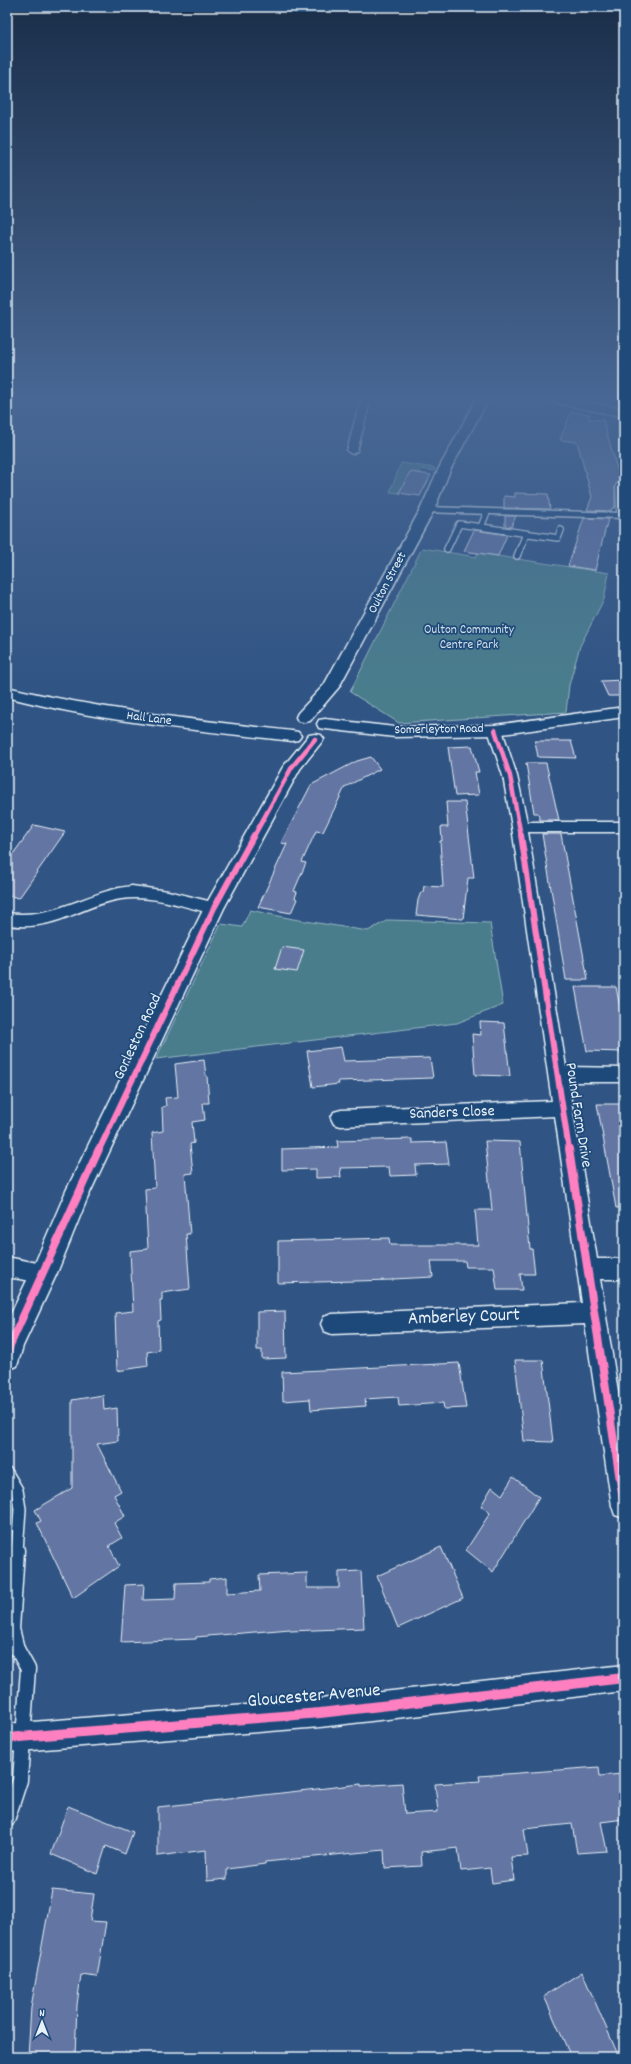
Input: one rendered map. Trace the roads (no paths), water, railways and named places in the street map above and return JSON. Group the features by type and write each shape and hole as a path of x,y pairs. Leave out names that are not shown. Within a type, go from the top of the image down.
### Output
{"main road":[{"name":"Oulton Street","path":"295,729 331,687 427,510 434,494"},
{"path":"322,730 331,687"},
{"name":"Hall Lane","path":"7,692 44,703 85,711 213,726 295,729"},
{"name":"Somerleyton Road","path":"322,730 395,732 495,730 624,712"},
{"path":"295,729 303,740 322,730"},
{"path":"295,729 322,730"},
{"path":"292,767 295,729"},
{"name":"Gorleston Road","path":"7,1358 10,1345 44,1273 75,1199 214,908 292,767 322,730"}],"street":[{"path":"427,510 620,516"},
{"name":"Pound Farm Drive","path":"495,730 510,776 520,827 589,1269 624,1506"},
{"path":"520,827 624,827"},
{"path":"7,919 37,922 121,893 138,892 214,908"},
{"path":"559,1074 624,1075"},
{"name":"Sanders Close","path":"341,1118 563,1108"},
{"path":"7,1267 44,1273"},
{"path":"589,1269 624,1269"},
{"name":"Amberley Court","path":"332,1324 595,1313"},
{"name":"Gloucester Avenue","path":"15,1737 320,1713 624,1678"}],"lane":[{"path":"619,494 620,516"},
{"path":"481,527 487,512"},
{"path":"447,549 459,524 558,538"},
{"path":"555,546 561,530"},
{"path":"517,556 526,534"},
{"path":"7,1473 17,1490 20,1509 12,1629 17,1649 28,1670 15,1737 20,1780 7,1820"}],"park label":[{"name":"Oulton Community Centre Park","path":"469,638"}]}
